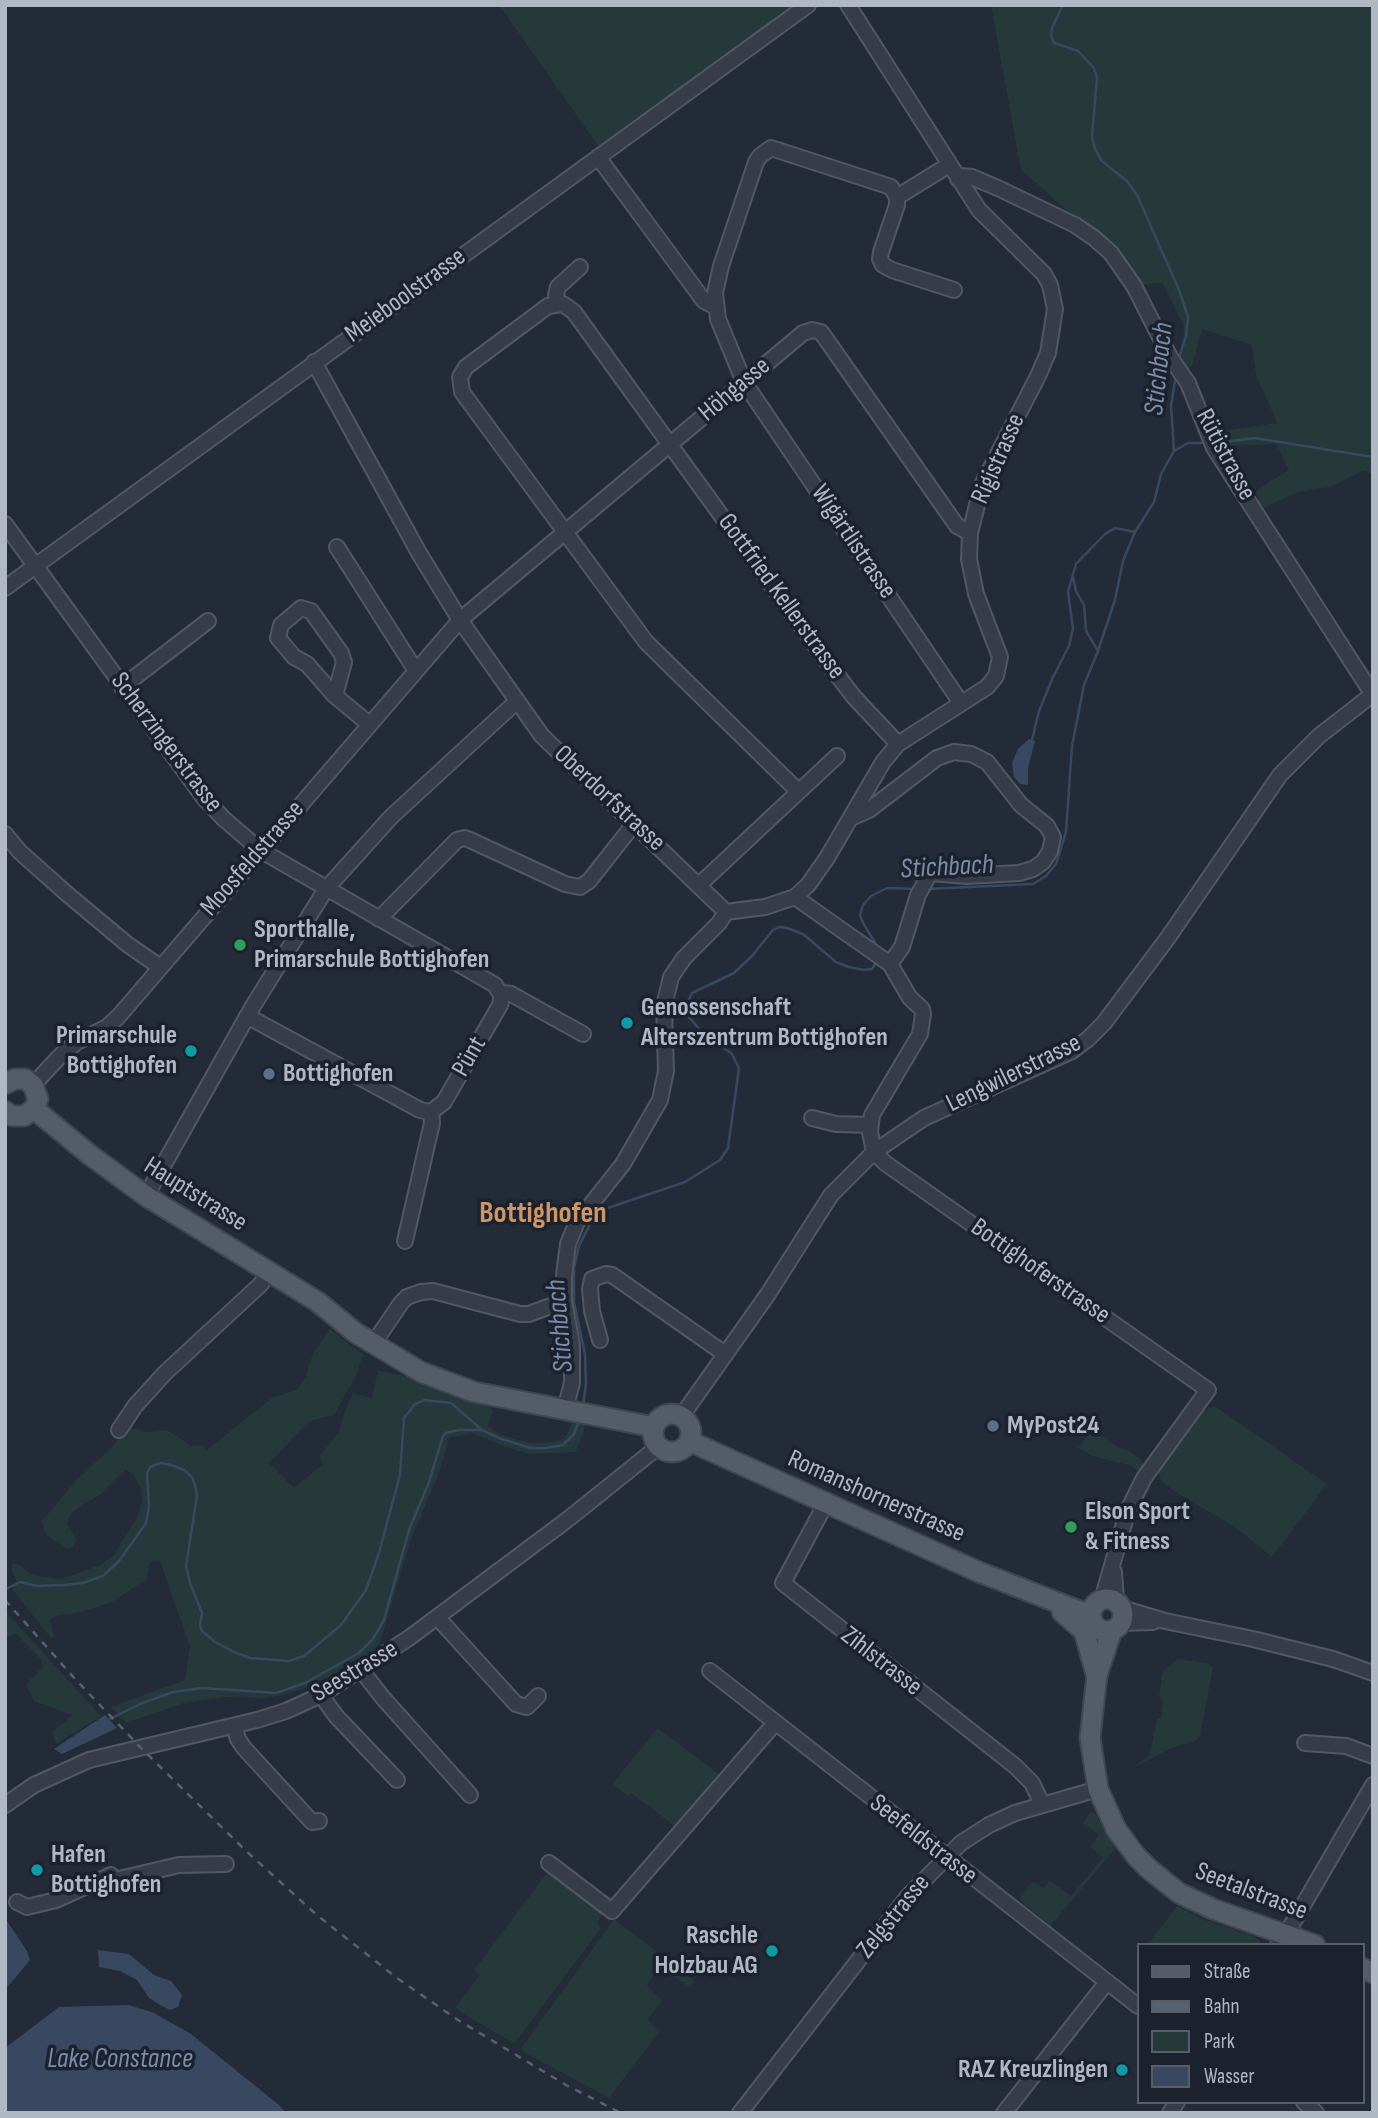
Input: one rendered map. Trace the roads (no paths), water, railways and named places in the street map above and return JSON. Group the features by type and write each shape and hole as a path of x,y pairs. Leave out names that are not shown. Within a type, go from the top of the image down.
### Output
{"main road":[{"path":"5,1112 18,1117 24,1116 34,1109 38,1094 33,1085 25,1079 7,1079"},
{"name":"Hauptstrasse","path":"34,1109 146,1196 336,1314 356,1333 421,1372 474,1392 654,1427"},
{"name":"Hauptstrasse","path":"336,1314 440,1372 501,1397"},
{"path":"667,1415 681,1417 690,1427 689,1441 682,1449 672,1452 658,1447 653,1437 654,1427 659,1419 667,1415"},
{"name":"Romanshornerstrasse","path":"689,1441 979,1572 1038,1595 1107,1614"},
{"path":"1038,1595 1079,1625 1098,1668"},
{"name":"Seetalstrasse","path":"1107,1614 1090,1738 1098,1789 1116,1829 1149,1869 1173,1889 1282,1939 1304,1943"}],"street":[{"name":"Meieboolstrasse","path":"5,588 808,5"},
{"name":"Rigistrasse","path":"795,897 808,885 827,858 883,762 898,744 992,683 1000,663 976,594 970,559 970,533 982,485 1048,353 1055,309 1051,285 1044,274 979,210 849,5"},
{"path":"598,157 704,302 716,307 715,293 721,266 756,162 771,148 886,185 895,192 897,205 881,253 883,265 954,290"},
{"path":"897,197 949,165"},
{"name":"Rütistrasse","path":"958,179 961,176 972,177 1075,225 1111,253 1123,269 1170,356 1183,374 1212,444 1373,695"},
{"path":"580,268 558,287 558,303 548,306 466,367 459,382 462,391 646,642 798,791"},
{"name":"Gottfried Kellerstrasse","path":"558,303 574,312 854,697 898,744"},
{"name":"Wigärtlistrasse","path":"716,307 718,319 744,383 961,703"},
{"name":"Höhgasse","path":"460,620 803,333 812,330 821,332 957,526 970,533"},
{"name":"Oberdorfstrasse","path":"314,362 412,542 460,620 516,702 542,736 726,912"},
{"path":"5,524 36,566"},
{"path":"337,547 416,671"},
{"name":"Scherzingerstrasse","path":"36,566 204,798 260,850 326,889"},
{"path":"335,696 343,658 311,611 305,608 297,611 281,625 278,638 294,657 307,664 335,696 369,724"},
{"name":"Moosfeldstrasse","path":"33,1085 67,1049 114,1021 460,620"},
{"path":"122,687 208,621"},
{"name":"Lengwilerstrasse","path":"681,1417 768,1293 831,1195 874,1152 923,1118 1072,1051 1088,1039 1104,1023 1167,939 1280,775 1319,736 1373,695"},
{"path":"146,1196 247,1016 326,889 391,817 516,702"},
{"path":"853,817 869,810 937,758 954,752 971,754 987,762 1021,805 1047,826 1053,837 1050,851 1043,862 1033,869 1019,873 967,876 935,872 926,876 902,947 881,958"},
{"path":"699,885 837,756"},
{"path":"379,919 457,840 470,840 565,884 580,887 589,881 634,824"},
{"path":"5,834 20,852 66,893 160,967"},
{"path":"326,889 495,985 501,993 511,994 583,1034"},
{"path":"576,1411 564,1301 565,1258 572,1233 623,1164 646,1128 663,1092 666,1071 664,1006 671,977 684,958 719,923 726,912 765,907 795,897 881,958 910,998 922,1009 923,1026 872,1115 870,1125 874,1152"},
{"name":"Pünt","path":"430,1112 444,1102 500,1005 501,993"},
{"path":"247,1016 420,1110 430,1112 432,1123 405,1241"},
{"path":"812,1118 836,1124 870,1125"},
{"name":"Bottighoferstrasse","path":"874,1152 885,1163 1208,1390 1144,1478 1128,1510 1114,1560 1107,1614"},
{"path":"118,1430 135,1406 165,1373 260,1285 270,1272"},
{"path":"600,1340 592,1311 590,1289 592,1279 606,1274 612,1275 726,1354"},
{"path":"378,1337 401,1303 407,1297 421,1292 433,1291 520,1314 528,1314 564,1301"},
{"name":"Seestrasse","path":"5,1805 34,1785 89,1760 272,1716 321,1695 362,1671 438,1617 567,1520 658,1447"},
{"name":"Zihlstrasse","path":"826,1503 783,1583 1015,1766 1032,1783 1042,1804"},
{"name":"Romanshornerstrasse","path":"1107,1614 1226,1632 1332,1659 1373,1673"},
{"path":"438,1617 516,1704 527,1707 538,1696"},
{"path":"362,1671 470,1795"},
{"name":"Seefeldstrasse","path":"710,1671 1136,2004"},
{"path":"321,1695 336,1716 397,1780"},
{"path":"549,1863 612,1911 775,1723"},
{"path":"234,1726 244,1748 312,1822 319,1821"},
{"path":"1306,1743 1346,1746 1373,1756"},
{"path":"1282,1939 1373,1785"},
{"name":"Zelgstrasse","path":"740,2113 897,1910 945,1857 989,1825 1042,1804 1098,1789"},
{"path":"17,1902 27,1907 56,1900 111,1875 115,1880 180,1865 226,1864"},
{"path":"1004,2113 1107,1982"}],"water":[{"path":"1029,739 1035,741 1028,768 1028,785 1020,784 1014,777 1012,763 1018,749"},
{"path":"105,1715 117,1728 62,1754 54,1749"},
{"path":"5,1918 30,1960 5,1990"},
{"path":"98,1950 129,1954 154,1975 171,1981 182,1995 178,2007 170,2010 160,2005 149,1998 137,1980 120,1971 99,1967"},
{"name":"Lake Constance","path":"128,2005 152,2012 191,2034 286,2113 5,2113 5,2048 59,2007"}],"waterway":[{"name":"Stichbach","path":"1063,5 1051,35 1054,43 1078,51 1094,68 1097,78 1092,137 1095,149 1102,161 1128,182 1138,197 1188,317 1186,336 1179,358"},
{"name":"Stichbach","path":"927,889 1033,884 1046,876 1056,864 1066,832 1072,746 1084,685 1115,600 1123,561 1135,532 1154,502 1161,474 1174,451 1171,405 1176,375"},
{"path":"1217,443 1255,438 1373,457"},
{"path":"1174,451 1188,443 1207,443"},
{"path":"1032,740 1039,711 1069,646 1073,629 1068,592 1076,564 1105,534 1115,528 1135,532"},
{"path":"1073,577 1076,591 1084,605 1086,631 1098,651"},
{"name":"Stichbach","path":"880,951 860,915 863,905 871,896 887,888 917,889"},
{"name":"Stichbach","path":"583,1407 585,1354 574,1302 574,1268 579,1246 593,1218 602,1210 685,1182 720,1160 728,1148 739,1068 732,1054 700,1030 688,1016 686,1007 692,993 734,973 773,930 779,927 803,934 836,962 849,967 872,969 877,961"},
{"name":"Stichbach","path":"6,1589 20,1582 37,1586 65,1585 83,1583 103,1576 119,1561 146,1523 149,1507 147,1474 150,1467 161,1463 171,1465 184,1470 192,1477 195,1485 197,1496 186,1566 202,1613 202,1631 215,1642 250,1658 289,1661 304,1656 341,1625 366,1590 400,1475 404,1418 415,1404 425,1400 451,1403 482,1430 530,1448 563,1445 574,1434 579,1420"},
{"path":"106,1721 173,1692 202,1688 276,1693 305,1683 359,1653 373,1639 384,1620 409,1530 429,1482 443,1436 459,1430 482,1430"}],"railway":[{"path":"5,1600 145,1752 245,1850 318,1916 397,1978 458,2020 566,2085 621,2113"}],"place":[{"name":"Sporthalle, Primarschule Bottighofen","path":"240,945"},
{"name":"Genossenschaft Alterszentrum Bottighofen","path":"627,1023"},
{"name":"Primarschule Bottighofen","path":"191,1051"},
{"name":"Bottighofen","path":"269,1074"},
{"name":"MyPost24","path":"993,1426"},
{"name":"Elson Sport & Fitness","path":"1071,1527"},
{"name":"Hafen Bottighofen","path":"37,1870"},
{"name":"Raschle Holzbau AG","path":"772,1951"},
{"name":"RAZ Kreuzlingen","path":"1122,2070"}],"district":[{"name":"Bottighofen","path":"543,1214"}]}
